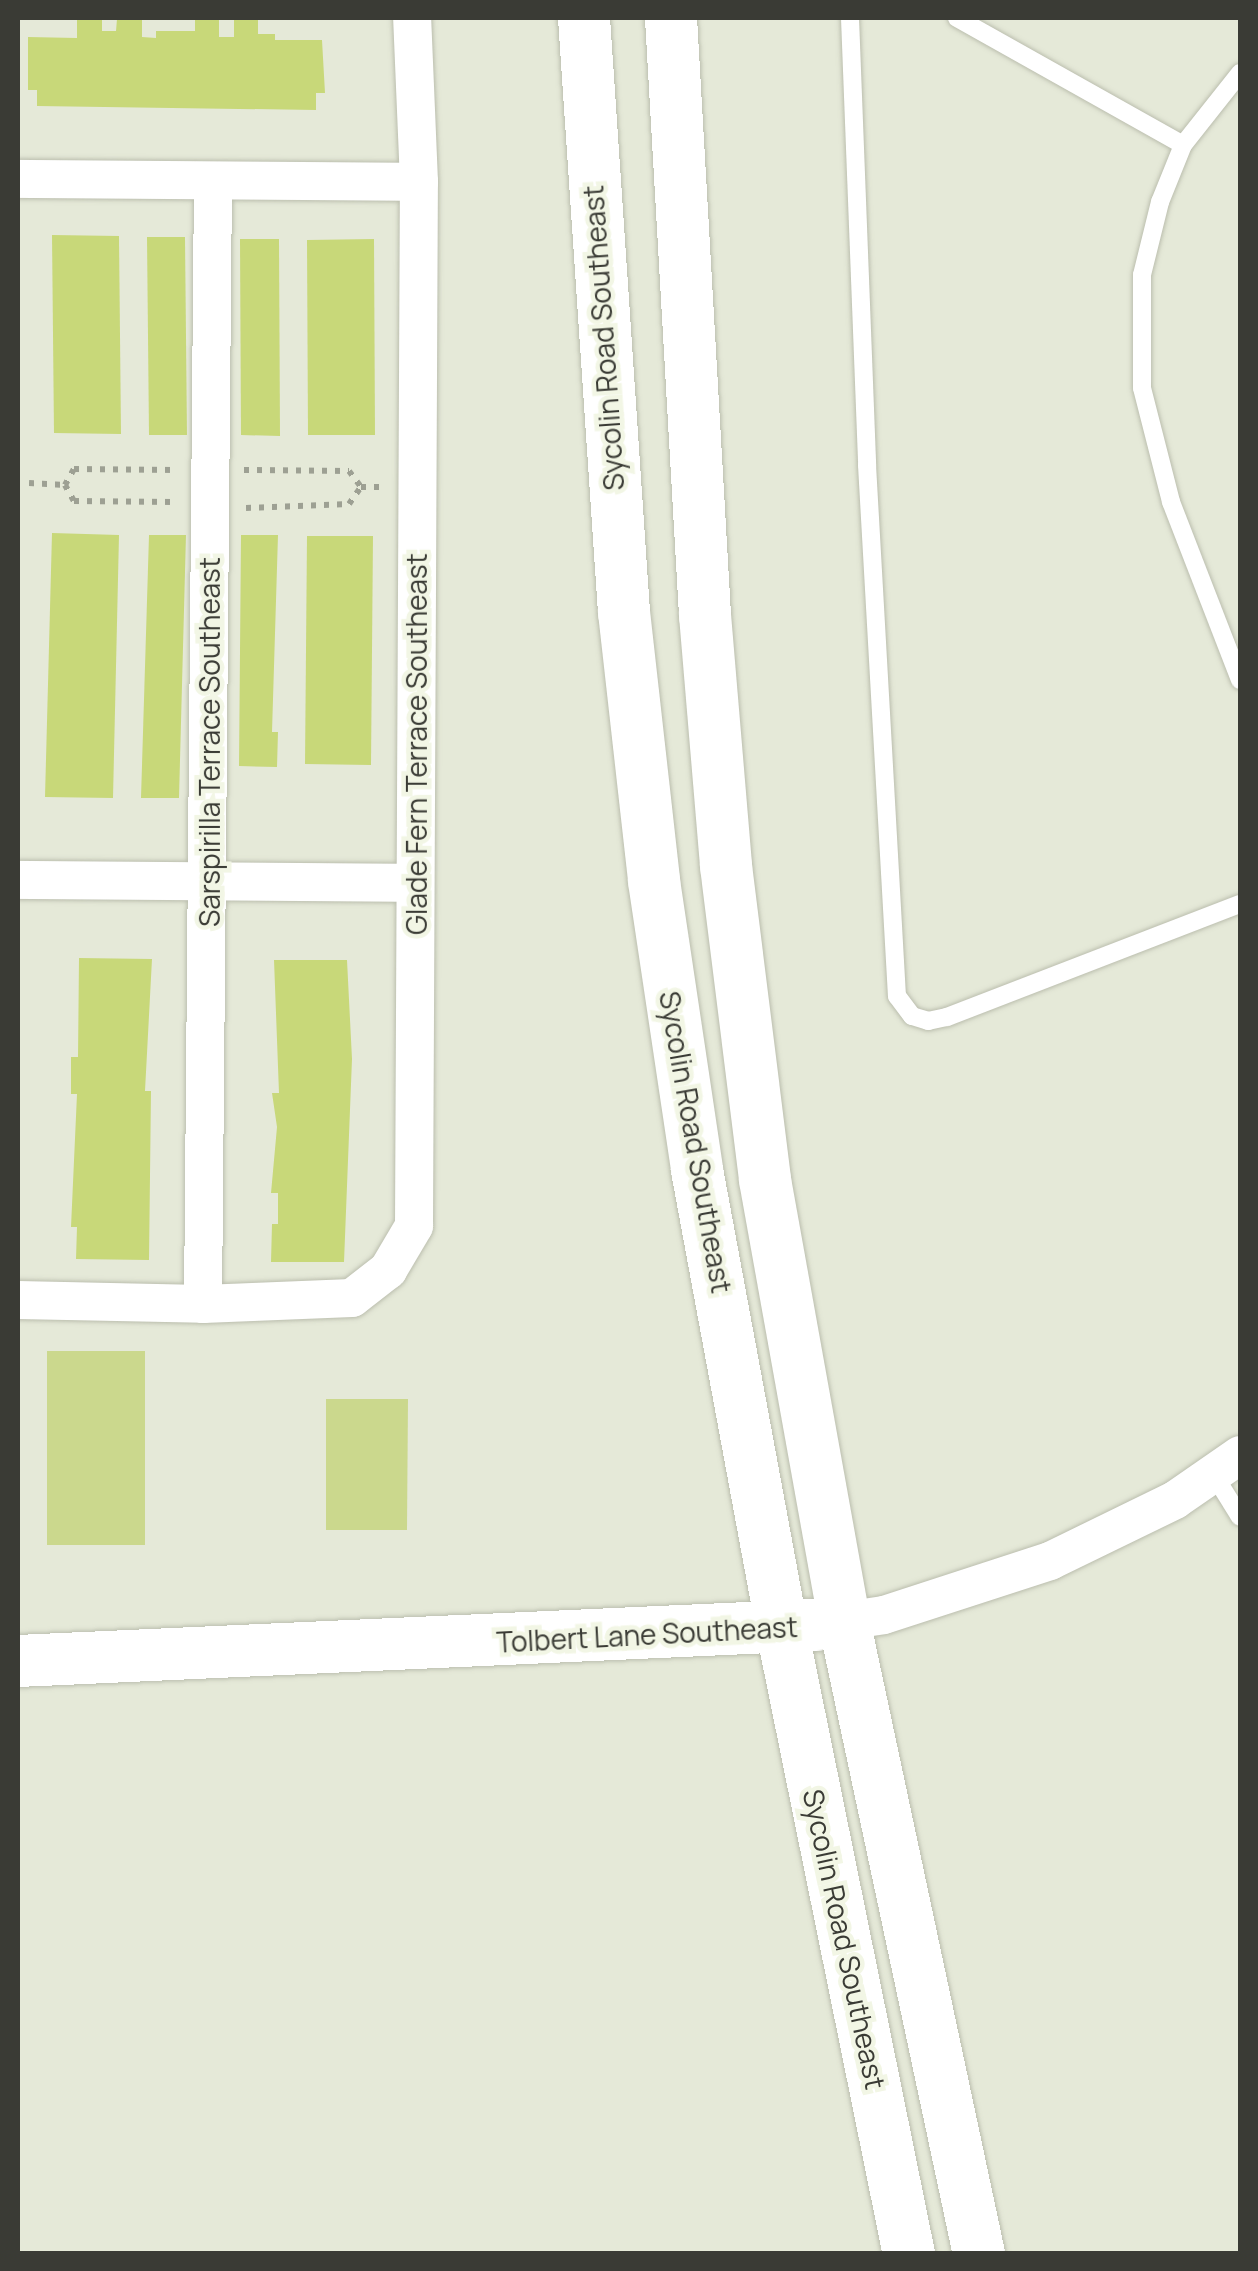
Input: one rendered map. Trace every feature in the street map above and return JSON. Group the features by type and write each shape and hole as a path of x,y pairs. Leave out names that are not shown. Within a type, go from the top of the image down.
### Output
{"main road":[{"name":"Sycolin Road Southeast","path":"584,18 624,612 654,881 697,1170 782,1630 909,2254"},
{"path":"671,18 726,866 764,1180 844,1621 979,2254"},
{"name":"Tolbert Lane Southeast","path":"18,1662 782,1630 844,1621"}],"street":[{"name":"Glade Fern Terrace Southeast","path":"18,1300 203,1304 352,1298 388,1270 414,1226 418,182 412,18"},
{"path":"18,179 418,182"},
{"name":"Sarspirilla Terrace Southeast","path":"203,1304 213,180"},
{"path":"18,880 415,884"},
{"name":"Tolbert Lane Southeast","path":"844,1621 901,1610 1050,1561 1228,1465"}],"lane":[{"path":"850,18 866,465 897,996 912,1016 928,1022 947,1017 1240,904"},
{"path":"958,18 1183,146"},
{"path":"1240,73 1183,146 1144,265 1142,388 1171,502 1240,680"},
{"path":"1228,1465 1240,1517"}],"path":[{"path":"65,485 74,469 192,470"},
{"path":"244,470 350,471 360,487"},
{"path":"29,484 65,485"},
{"path":"65,485 74,501 194,502"},
{"path":"360,487 393,488"},
{"path":"231,510 348,504 360,487"}],"green space":[{"path":"47,1351 145,1351 145,1545 47,1545"},
{"path":"326,1399 408,1399 407,1530 326,1530"}],"building":[{"path":"77,18 102,18 102,31 116,31 117,19 142,20 142,37 156,38 156,31 195,31 195,20 219,20 219,37 234,37 234,18 258,18 258,34 275,34 275,40 322,40 325,93 316,93 316,110 37,106 37,90 28,90 28,37 77,38"},
{"path":"52,235 119,236 121,434 54,433"},
{"path":"147,237 185,237 187,435 149,435"},
{"path":"240,239 279,239 280,436 241,435"},
{"path":"374,239 375,435 308,435 307,240"},
{"path":"52,533 119,535 113,798 45,797"},
{"path":"149,535 186,535 179,798 141,798"},
{"path":"241,535 278,535 272,732 278,732 277,767 239,766"},
{"path":"307,536 373,536 371,765 305,764"},
{"path":"79,958 152,959 145,1091 151,1091 149,1260 76,1259 77,1227 71,1227 77,1094 71,1094 71,1057 78,1057"},
{"path":"274,960 347,960 352,1059 344,1262 271,1262 272,1224 278,1224 278,1193 271,1193 277,1127 272,1093 279,1093"}]}
